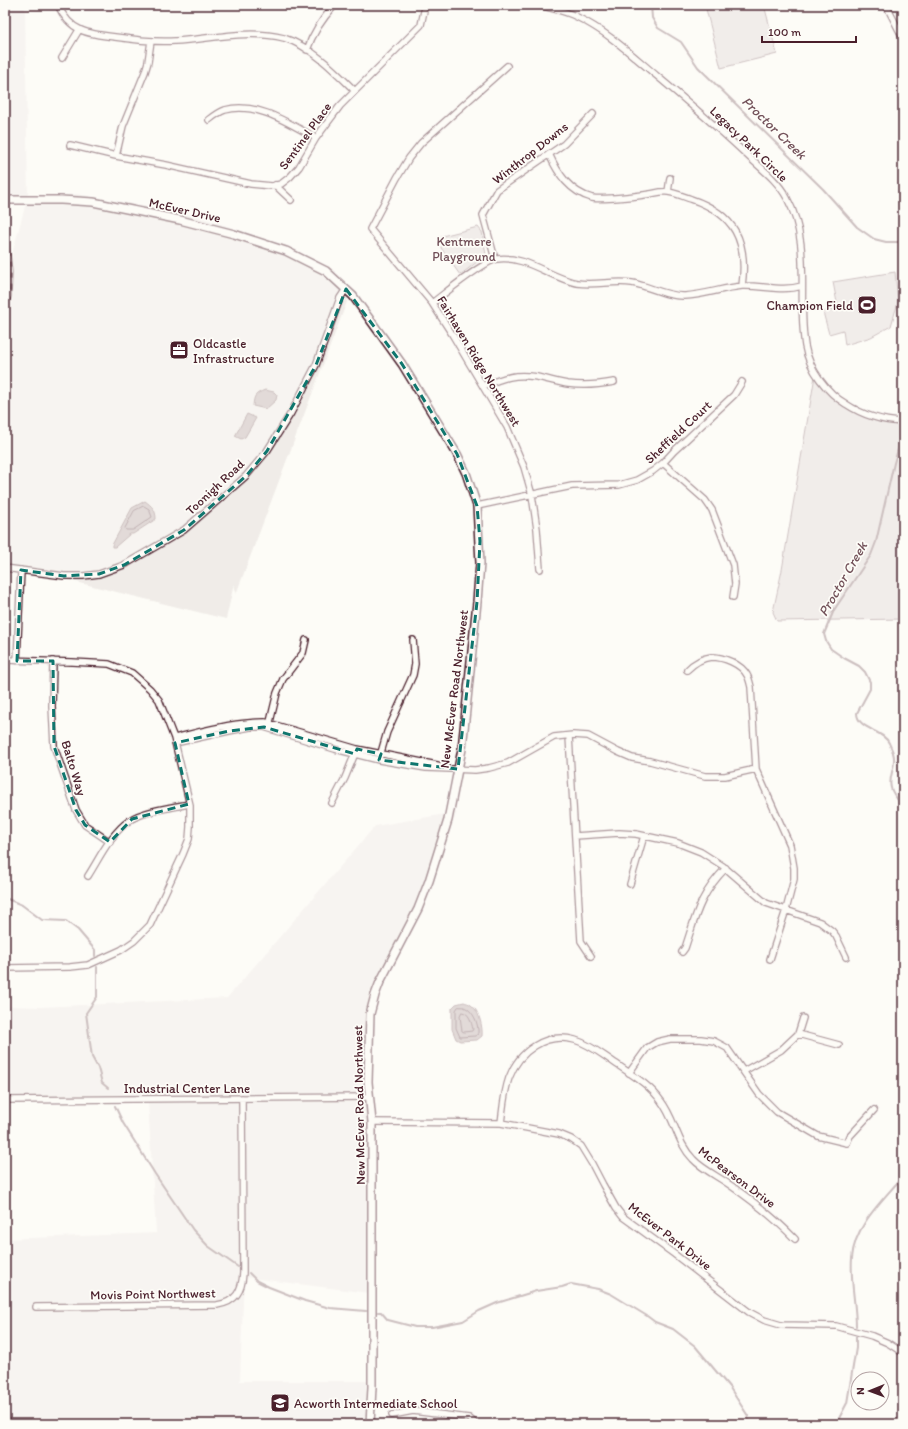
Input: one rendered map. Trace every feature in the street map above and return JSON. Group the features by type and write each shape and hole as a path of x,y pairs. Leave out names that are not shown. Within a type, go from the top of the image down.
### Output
{"street":[{"path":"58,5 63,15 72,25 79,30 95,35 151,41 174,41 264,35 293,41 321,58 354,90"},
{"path":"307,50 312,35 321,21 335,5"},
{"name":"Legacy Park Circle","path":"540,5 576,16 616,40 728,136 778,184 787,198 799,230 803,267 802,286 805,346 810,362 826,387 838,399 862,414 885,420 903,422"},
{"path":"886,5 903,38"},
{"name":"Sentinel Place","path":"70,146 251,184 272,186 281,184 299,167 316,138 340,106 354,90 372,74 420,25 424,11"},
{"path":"62,58 79,30"},
{"path":"116,156 124,121 146,72 151,41"},
{"name":"Fairhaven Ridge Northwest","path":"507,66 421,143 409,158 397,178 370,229 432,303 504,421 524,467 532,495 537,528 540,568"},
{"path":"209,120 219,113 231,109 258,111 268,113 316,138"},
{"name":"Winthrop Downs","path":"495,259 483,215 498,190 564,144 593,114"},
{"path":"549,154 559,174 568,185 578,192 593,198 668,192 702,203 721,214 730,222 738,237 743,254 742,286"},
{"path":"668,192 670,178"},
{"path":"275,185 291,200"},
{"name":"McEver Drive","path":"5,200 61,200 93,202 180,220 234,234 298,256 326,271 346,289"},
{"path":"432,303 480,268 495,259 509,258 557,277 578,283 630,283 678,296 693,295 742,286 787,289 802,286"},
{"name":"New McEver Road Northwest","path":"346,289 353,296 402,364 457,454 466,473 477,506 480,563 462,749 448,820 429,881 418,909 374,995 370,1014 368,1042 372,1122 372,1387 370,1424"},
{"name":"Toonigh Road","path":"5,568 64,576 98,574 124,565 184,530 246,476 267,451 291,413 316,365 340,298 346,289"},
{"path":"483,386 500,379 514,376 533,376 568,384 582,385 596,385 614,382"},
{"name":"Sheffield Court","path":"477,506 572,486 619,485 637,480 663,463 734,395 742,382"},
{"path":"663,463 705,500 712,510 733,566 735,584 733,597"},
{"path":"17,661 21,570"},
{"path":"270,725 277,693 283,679 304,653 306,640"},
{"path":"380,757 387,732 412,675 415,664 413,640"},
{"path":"687,670 694,663 711,657 727,660 736,664 747,674 751,687 756,769 790,845 794,868 794,879 786,910 770,959"},
{"path":"5,660 109,664 132,673 150,689 159,700 175,741 190,804 190,826 188,839 183,854 150,925 134,941 121,950 88,965 70,967 5,968"},
{"name":"Balto Way","path":"53,661 52,706 54,746 76,810 85,825 110,842"},
{"path":"175,741 250,722 270,725 356,752 458,769 475,770 508,763 554,737 588,736 632,758 650,761 705,776 725,776 756,769"},
{"path":"569,736 581,941 591,956"},
{"path":"332,803 356,752"},
{"path":"88,876 118,830 132,819 148,813 190,804"},
{"path":"575,836 619,833 644,836 678,843 702,852 726,868 766,903 820,922 836,936 846,957"},
{"path":"630,884 644,836"},
{"path":"682,952 685,948 699,904 713,880 726,868"},
{"path":"744,1072 781,1050 798,1034 803,1018"},
{"path":"798,1034 838,1045"},
{"name":"McPearson Drive","path":"501,1123 508,1079 520,1058 524,1054 545,1041 555,1038 564,1038 582,1043 594,1049 651,1090 661,1100 668,1112 682,1145 694,1161 763,1209 795,1239"},
{"path":"629,1073 647,1048 656,1042 670,1039 701,1039 714,1041 727,1048 759,1094 777,1112 818,1136 847,1142 850,1136 874,1110"},
{"name":"Industrial Center Lane","path":"5,1100 370,1097"},
{"name":"Movis Point Northwest","path":"36,1307 217,1305 229,1302 234,1298 241,1288 243,1273 242,1098"},
{"name":"McEver Park Drive","path":"372,1122 501,1123 559,1134 571,1139 580,1146 616,1208 623,1217 686,1262 749,1312 764,1320 781,1325 836,1326 872,1336 888,1343 903,1353"},
{"path":"392,1415 413,1411 469,1418 476,1424"}],"highlighted area":[{"path":"346,289 402,364 457,454 477,506 480,541 477,602 458,769 379,760 381,754 357,749 355,754 264,727 229,731 175,743 189,804 132,819 110,842 85,825 76,810 54,746 53,661 17,661 21,570 64,576 99,574 124,565 184,530 246,476 267,451 316,365"}],"shaded area":[{"path":"5,5 25,5 28,199 77,194 197,216 288,247 351,291 236,594 234,584 226,619 60,578 5,569 5,280 27,199 5,200"},
{"path":"457,812 430,883 375,999 367,1032 369,1293 244,1277 240,1381 369,1381 368,1424 5,1424 5,1239 156,1233 148,1103 5,1099 5,1006 41,1007 227,998 375,826"}],"green space":[{"path":"705,5 764,5 777,54 721,68"},
{"name":"Kentmere Playground","path":"478,227 482,232 486,255 460,275 441,248 442,236"},
{"name":"Champion Field","path":"895,272 898,302 891,326 871,337 845,345 843,330 829,334 823,312 838,308 833,282"},
{"path":"816,370 833,398 860,414 903,423 903,619 777,621 773,612 782,570"}],"water":[{"path":"265,390 274,392 277,395 276,400 266,409 253,406 256,395"},
{"path":"247,414 256,418 245,437 241,439 235,436"},
{"path":"145,501 153,508 156,519 133,534 130,534 115,547 112,547 132,508"},
{"path":"464,1002 474,1007 480,1019 482,1036 477,1040 460,1041 456,1039 452,1029 452,1008 456,1004"}],"waterway":[{"name":"Proctor Creek","path":"651,5 652,18 658,28 681,42 698,67 823,189 857,227 874,239 886,242 903,242"},
{"name":"Proctor Creek","path":"901,439 876,542 871,555 834,610 824,634 831,649 859,666 865,672 870,682 870,689 857,713 858,718 861,723 881,735 889,743 894,758 894,766 890,784 895,795 903,806"},
{"path":"5,898 22,905 42,920 66,921 78,930 95,950 95,956"},
{"path":"97,967 97,997 86,1013 92,1057 98,1068 102,1083 108,1088"},
{"path":"115,1106 123,1123 155,1174 193,1230 208,1246 238,1267"},
{"name":"Proctor Creek","path":"856,1326 852,1275 854,1246 864,1224 903,1176"},
{"path":"249,1273 257,1281 305,1301 330,1308 366,1311"},
{"path":"378,1312 381,1312 388,1320 415,1327 432,1327 463,1321 479,1311 497,1303 536,1291 571,1284 598,1289 611,1294 655,1322 673,1329 695,1346 730,1388 748,1416 749,1424"},
{"name":"Proctor Creek","path":"836,1424 847,1403 856,1348 856,1337"}],"railway":[{"path":"5,220 11,272 10,296 5,317"}],"place":[{"name":"Champion Field","path":"867,305"},
{"name":"Oldcastle Infrastructure","path":"179,350"},
{"name":"Acworth Intermediate School","path":"280,1403"}]}
